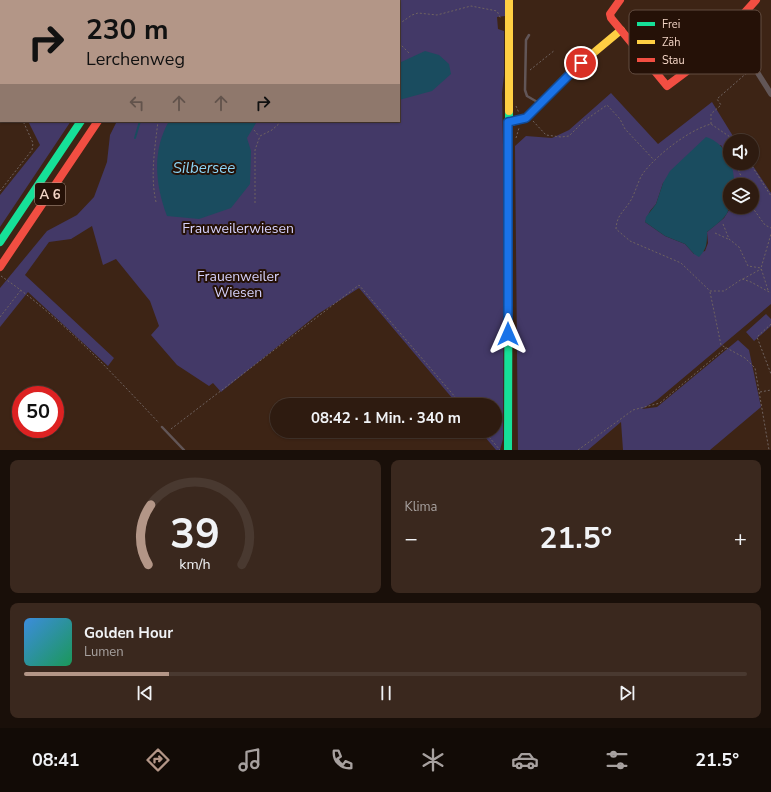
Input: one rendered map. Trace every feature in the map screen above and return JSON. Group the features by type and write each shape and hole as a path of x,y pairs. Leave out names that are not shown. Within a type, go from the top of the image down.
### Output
{"main road":[{"path":"508,450 509,0"},
{"path":"620,0 610,14 611,18 629,40"},
{"path":"747,10 756,0"},
{"path":"508,122 526,118 573,70 621,30"},
{"path":"657,74 667,86 684,74"},
{"name":"A 6","path":"0,242 80,122"},
{"name":"A 6","path":"0,267 97,122"}],"street":[{"path":"758,74 771,94"}],"lane":[{"path":"529,35 526,40 525,74 527,96 541,104"},
{"path":"162,427 184,450"}],"path":[{"path":"400,23 412,15 418,13 437,14 471,6 497,11 502,20"},
{"path":"400,44 409,53"},
{"path":"525,74 555,50"},
{"path":"711,124 711,114 721,106 717,99 746,74"},
{"path":"526,118 532,121 546,135 561,137 569,136 584,121 607,105 620,119 625,129 655,161"},
{"path":"0,191 32,150 33,143 23,122"},
{"path":"156,202 153,188 153,156 158,122"},
{"path":"254,203 255,150 260,136 272,130 281,122"},
{"path":"711,124 726,134"},
{"path":"711,124 699,128 687,135 655,161 643,174 631,200 617,219 616,229 630,241 681,263 710,291 721,345 728,347 745,358 755,368 769,450"},
{"path":"254,130 260,136"},
{"path":"754,170 771,196"},
{"path":"757,214 765,225 771,228"},
{"path":"723,224 729,239"},
{"path":"715,233 729,239 739,247 748,266 761,268"},
{"path":"768,291 761,268 771,234"},
{"path":"710,291 724,291 761,268"},
{"path":"0,275 60,322 112,372 162,427"},
{"path":"742,280 751,282 771,292"},
{"path":"167,432 358,284 456,398"},
{"path":"0,317 21,290"},
{"path":"771,324 756,337 771,374"},
{"path":"578,450 633,410 660,403 728,347"},
{"path":"760,392 771,390"},
{"path":"490,438 500,450"}],"green space":[{"path":"400,0 505,0 505,16 497,17 498,29 504,31 504,75 502,93 504,196 503,439 500,450 496,450 486,438 502,438 502,398 452,398 359,288 318,314 221,392 213,383 209,386 177,365 151,335 159,326 150,301 116,259 103,265 92,226 71,239 49,242 25,275 114,358 108,366 28,292 0,327 0,288 47,231 77,215 94,197 107,162 110,135 116,122 400,122"},
{"path":"611,93 658,144 712,102 732,134 723,134 723,149 721,145 663,183 656,204 650,211 645,222 665,236 685,244 694,254 705,251 708,243 707,232 724,218 727,214 759,214 759,178 733,178 731,170 756,170 771,193 771,304 657,400 642,409 657,407 738,340 749,350 761,407 710,450 623,450 621,422 588,450 518,450 515,146 526,136 552,138 569,130"},
{"path":"28,122 70,122 0,227 0,195 40,145"},
{"path":"766,314 771,319 771,326 754,341 746,332"}],"water":[{"path":"425,51 439,55 449,64 451,74 432,91 400,100 400,63"},
{"name":"Silbersee","path":"169,122 260,122 256,123 247,138 251,151 250,184 231,208 199,219 167,216 160,192 157,168 160,144"},
{"path":"706,137 719,144 723,149 723,170 733,170 734,178 723,178 723,214 726,214 721,221 707,232 706,246 699,257 694,254 685,244 665,236 645,222 646,217 656,204 663,183 670,171"}],"waterway":[{"path":"135,138 140,122"}],"traffic: fast":[{"path":"508,450 509,111"},
{"path":"0,242 80,122"}],"traffic: slow":[{"path":"509,0 509,111"},
{"path":"508,123 526,118 573,70 621,30"}],"traffic: jam":[{"path":"620,0 610,14 611,18 629,40"},
{"path":"747,10 756,0"},
{"path":"657,74 667,86 683,74"},
{"path":"0,267 97,122"}],"route":[{"path":"508,334 508,122 526,118 581,63"}],"park label":[{"name":"Frauweilerwiesen","path":"238,228"},
{"name":"Frauenweiler Wiesen","path":"238,284"}]}
